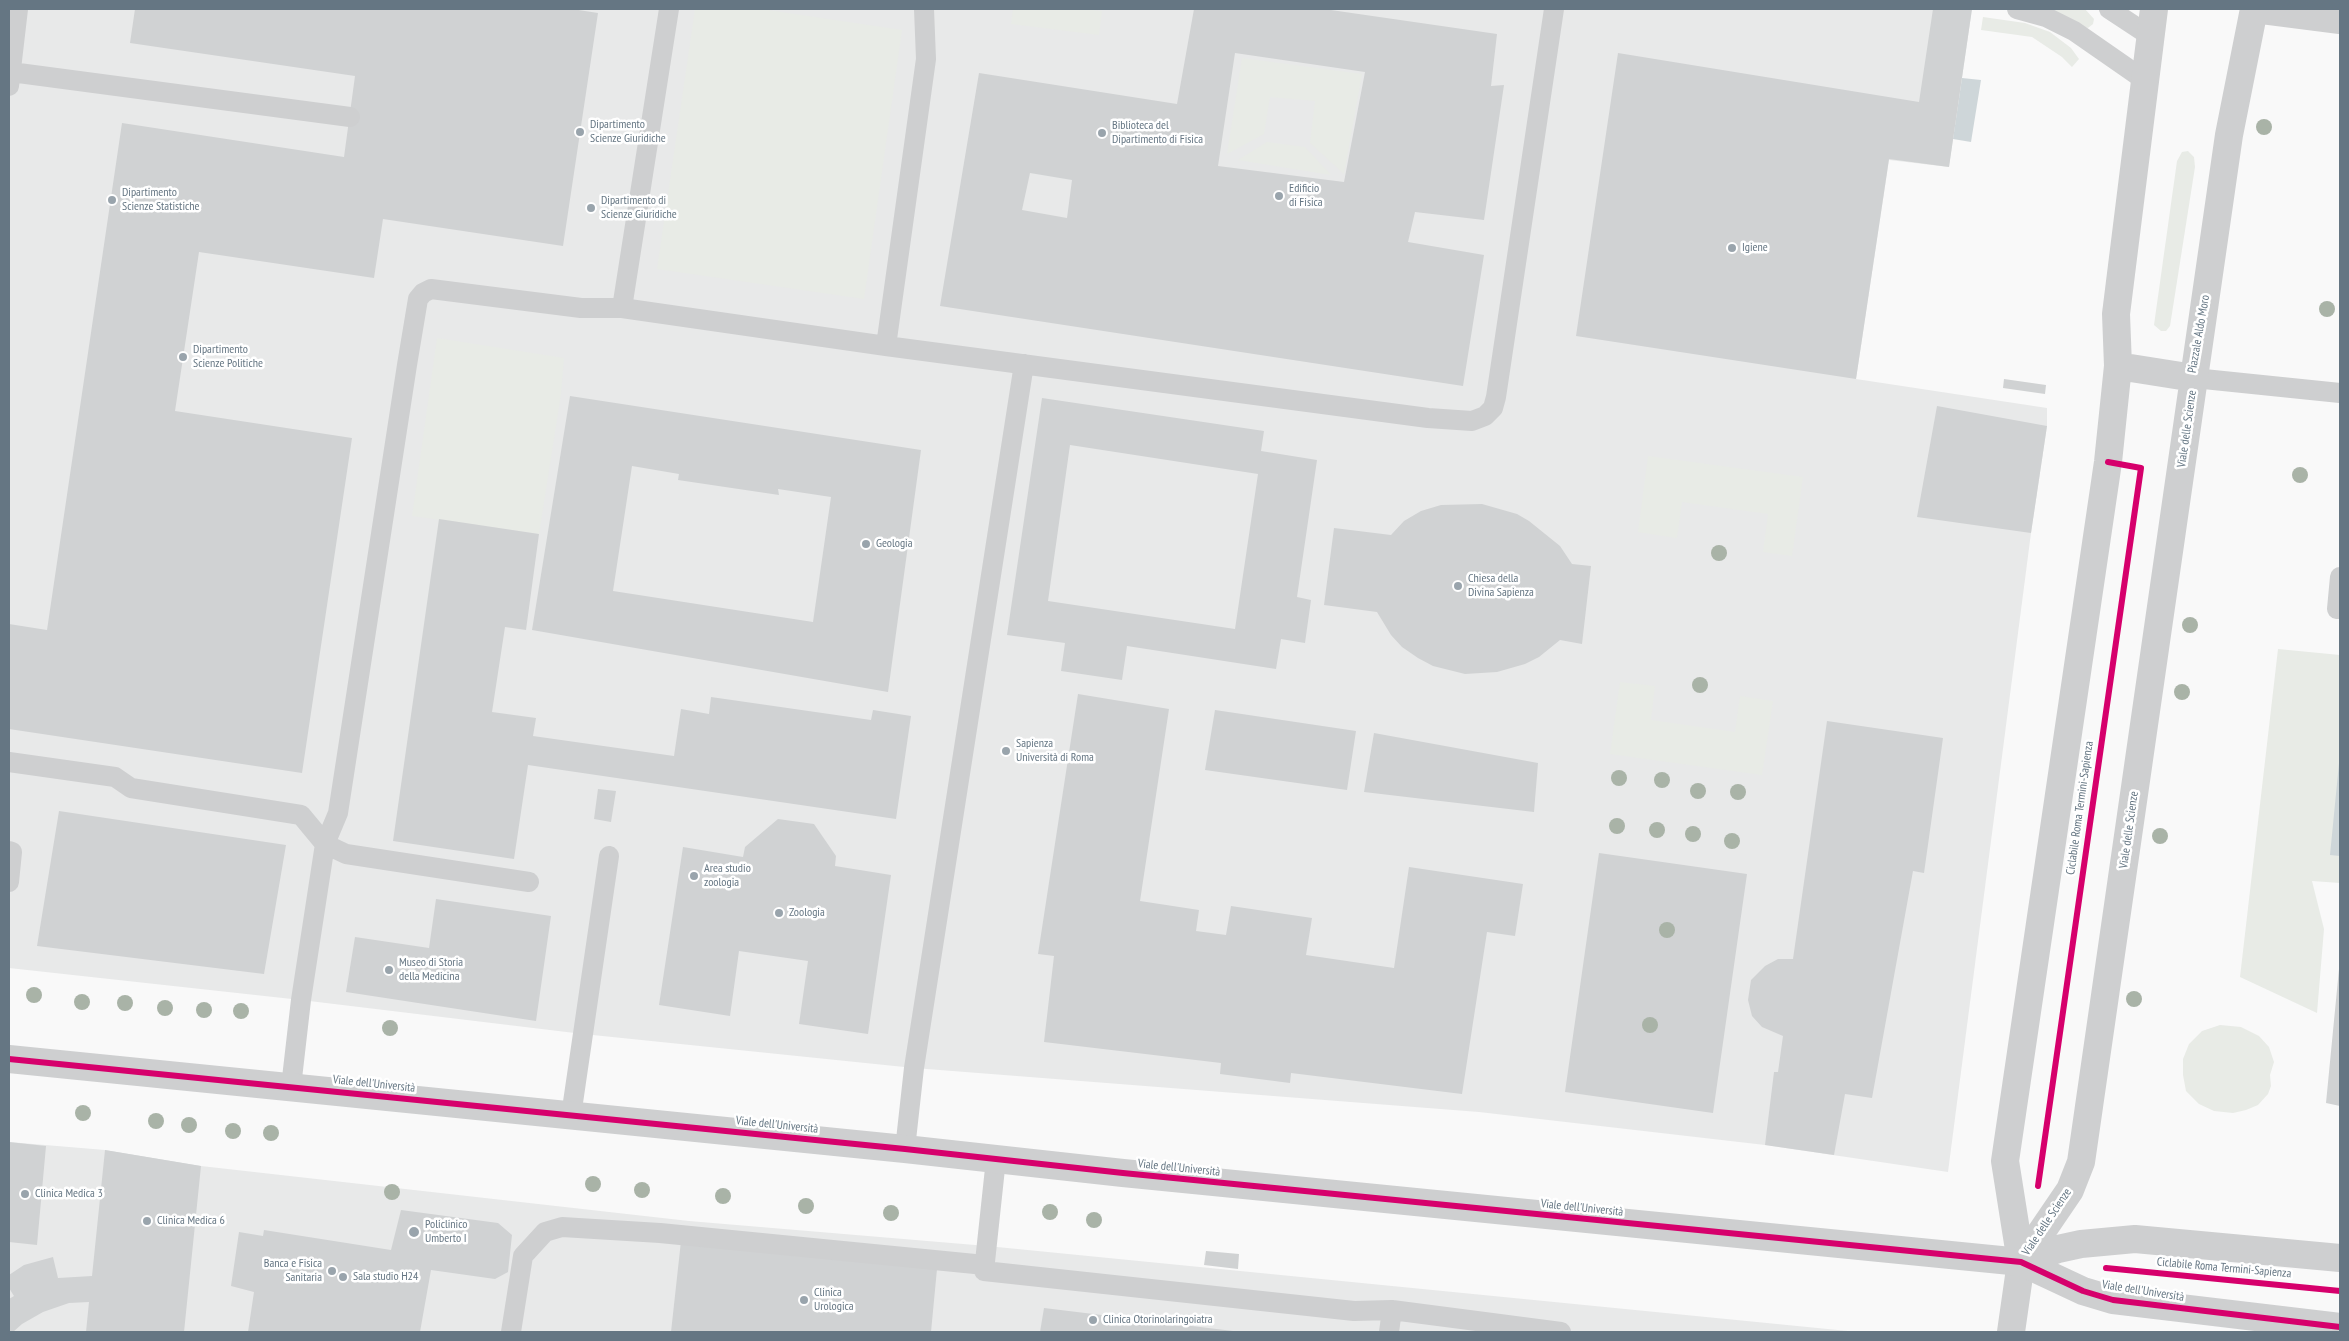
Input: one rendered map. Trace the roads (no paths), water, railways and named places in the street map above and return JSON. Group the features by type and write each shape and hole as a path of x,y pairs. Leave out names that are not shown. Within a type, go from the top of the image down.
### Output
{"street":[{"path":"2118,366 2116,314 2154,9"},
{"path":"2254,9 2340,20"},
{"name":"Piazzale Aldo Moro","path":"2118,366 2194,378 2229,136 2254,9"},
{"name":"Viale delle Scienze","path":"2021,1262 2005,1161 2108,462 2118,366"},
{"name":"Viale delle Scienze","path":"2021,1262 2070,1190 2081,1162 2194,378"},
{"name":"Viale dell'Università","path":"9,1059 905,1149 1163,1177 2021,1262 2083,1291 2113,1300 2340,1327"},
{"name":"Viale dell'Università","path":"2021,1262 2058,1249 2081,1244 2135,1239 2340,1258"},
{"path":"2011,1332 2021,1262"}],"lane":[{"path":"18,9 10,79 350,117"},
{"path":"622,308 669,9"},
{"path":"886,346 926,59 924,9"},
{"path":"291,1087 301,1000 325,844 338,813 418,299 423,293 430,289 581,308 622,308 886,346 1428,418 1472,421 1485,416 1493,408 1496,397 1554,9"},
{"path":"2017,9 2046,17 2074,32 2146,81"},
{"path":"2109,9 2150,36"},
{"path":"905,1149 914,1068 1024,364"},
{"path":"2194,378 2340,393"},
{"path":"2340,577 2337,609 2340,609"},
{"path":"9,762 115,777 131,788 301,815 325,844 346,854 529,882"},
{"path":"9,851 12,852 9,882"},
{"path":"570,1116 610,856"},
{"path":"996,1159 984,1271 1354,1311 1392,1310 1561,1332"},
{"path":"511,1332 524,1256 545,1232 562,1227 670,1234 985,1265"},
{"path":"1388,1332 1392,1310"}],"place":[{"name":"Dipartimento Scienze Giuridiche","path":"580,132"},
{"name":"Biblioteca del Dipartimento di Fisica","path":"1102,133"},
{"name":"Edificio di Fisica","path":"1279,196"},
{"name":"Dipartimento Scienze Statistiche","path":"112,200"},
{"name":"Dipartimento di Scienze Giuridiche","path":"591,208"},
{"name":"Igiene","path":"1732,248"},
{"name":"Dipartimento Scienze Politiche","path":"183,357"},
{"name":"Geologia","path":"866,544"},
{"name":"Chiesa della Divina Sapienza","path":"1458,586"},
{"name":"Sapienza Università di Roma","path":"1006,751"},
{"name":"Area studio zoologia","path":"694,876"},
{"name":"Zoologia","path":"779,913"},
{"name":"Museo di Storia della Medicina","path":"389,970"},
{"name":"Clinica Medica 3","path":"25,1194"},
{"name":"Clinica Medica 6","path":"147,1221"},
{"name":"Policlinico Umberto I","path":"414,1232"},
{"name":"Banca e Fisica Sanitaria","path":"332,1271"},
{"name":"Sala studio H24","path":"343,1277"},
{"name":"Clinica Urologica","path":"804,1300"},
{"name":"Clinica Otorinolaringoiatra","path":"1093,1320"}]}
